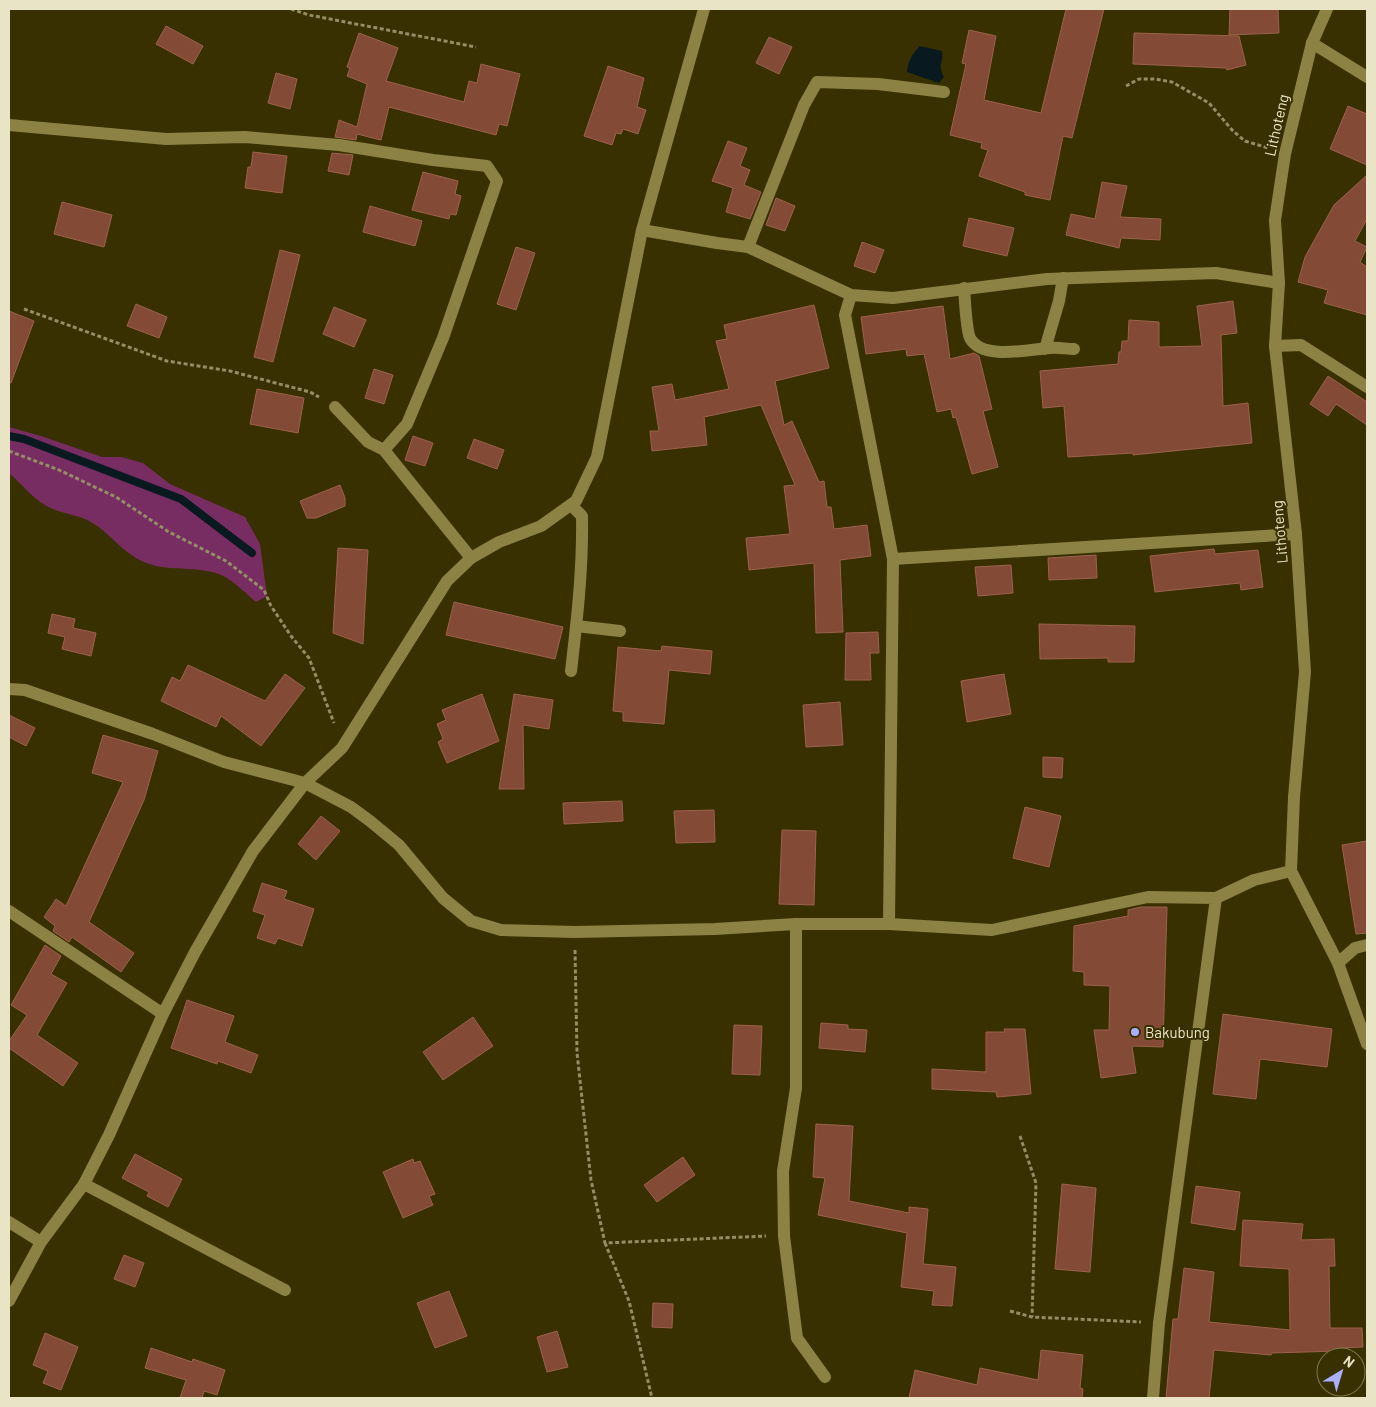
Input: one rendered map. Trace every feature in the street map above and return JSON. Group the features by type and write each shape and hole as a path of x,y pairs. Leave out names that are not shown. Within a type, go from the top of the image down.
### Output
{"street":[{"path":"9,1301 41,1242 84,1184 109,1135 163,1014 195,952 253,851 306,783 342,748 447,581 471,558 499,542 541,526 576,501 598,457 642,230 704,9"},
{"name":"Lithoteng","path":"1327,9 1312,43 1285,154 1275,220 1279,283 1275,346 1296,534 1305,672 1294,797 1291,871 1338,963 1367,1044"},
{"path":"1312,43 1367,77"},
{"path":"748,247 804,105 817,82 878,84 944,92"},
{"path":"9,126 166,139 254,138 339,145 433,160 487,166 497,181 443,338 407,424 384,450"},
{"path":"642,230 716,244 748,247 851,295 893,298 964,288 1063,278 1216,273 1279,283"},
{"path":"1045,349 1059,301 1063,278"},
{"path":"964,288 969,337 975,346 990,351 1016,352 1074,349"},
{"path":"851,295 845,315 893,559 889,924"},
{"path":"1275,346 1301,345 1367,387"},
{"path":"335,407 368,442 384,450 471,558"},
{"path":"570,505 582,516 576,626 571,671"},
{"path":"893,559 1296,534"},
{"path":"576,626 620,631"},
{"path":"9,689 25,690 153,734 224,762 306,783 351,807 399,845 443,898 471,921 501,930 575,932 715,929 796,924 889,924 992,930 1148,897 1216,898 1254,880 1291,871"},
{"path":"1154,1398 1159,1323 1216,898"},
{"path":"9,911 163,1014"},
{"path":"796,924 796,1088 783,1171 784,1236 796,1338 825,1377"},
{"path":"1338,963 1355,948 1367,945"},
{"path":"84,1184 285,1290"},
{"path":"9,1222 41,1242"}],"path":[{"path":"291,9 309,15 476,47"},
{"path":"1126,86 1140,79 1172,82 1209,103 1233,131 1245,141 1285,154"},
{"path":"24,308 167,361 230,371 310,392 335,407"},
{"path":"9,451 59,470 116,497 169,532 226,561 264,590 271,606 291,636 309,658 329,707 342,748"},
{"path":"575,932 577,1053 591,1180 605,1243 629,1301 652,1398"},
{"path":"1020,1136 1036,1183 1032,1317"},
{"path":"605,1243 784,1236"},
{"path":"1010,1311 1032,1317 1159,1323"}],"shaded area":[{"path":"920,46 942,51 941,69 944,77 939,83 907,72 911,58"},
{"path":"9,427 102,457 121,457 143,463 170,484 245,517 260,544 267,596 256,602 232,581 216,573 162,567 144,562 129,553 89,521 53,509 40,502 9,473"}],"building":[{"path":"1066,9 1104,9 1072,138 1063,136 1050,200 1025,195 1025,192 979,176 988,150 981,148 982,143 950,135 966,64 962,63 969,30 996,36 984,100 1041,113"},
{"path":"1230,9 1278,9 1279,33 1229,35"},
{"path":"166,26 203,46 193,64 156,44"},
{"path":"359,33 398,48 386,81 464,102 469,81 477,83 481,64 520,74 507,126 499,124 496,135 389,107 381,140 357,134 356,140 335,137 339,120 357,127 367,84 347,76 350,68 347,67"},
{"path":"1134,33 1239,36 1246,65 1227,70 1226,68 1133,64"},
{"path":"769,37 792,47 779,74 756,63"},
{"path":"608,66 644,78 637,107 646,110 638,134 623,129 621,134 616,133 612,145 584,136"},
{"path":"276,73 297,79 290,109 268,103"},
{"path":"1348,106 1367,114 1367,165 1330,149"},
{"path":"728,141 747,148 740,166 750,170 744,185 761,192 750,219 726,212 733,188 712,181"},
{"path":"253,152 287,156 282,193 245,188 248,167 251,167"},
{"path":"332,153 353,155 349,175 328,171"},
{"path":"423,172 458,181 455,194 461,196 456,215 450,214 449,219 412,210"},
{"path":"1367,175 1367,219 1355,241 1367,247 1360,262 1367,267 1367,315 1324,303 1328,290 1298,282 1305,257 1334,205"},
{"path":"1102,182 1127,186 1120,217 1161,219 1160,240 1121,238 1119,248 1066,235 1071,214 1095,219"},
{"path":"776,198 795,206 785,231 766,225"},
{"path":"62,202 112,215 104,247 54,234"},
{"path":"370,206 422,221 415,246 363,232"},
{"path":"969,218 1014,228 1007,256 963,246"},
{"path":"862,242 884,250 875,273 854,266"},
{"path":"516,247 535,253 516,310 497,304"},
{"path":"280,250 300,255 273,362 254,357"},
{"path":"1233,301 1237,333 1221,335 1223,406 1248,403 1252,443 1133,455 1133,453 1068,457 1064,406 1043,408 1040,371 1118,364 1122,341 1128,341 1129,320 1159,322 1159,347 1202,346 1197,306"},
{"path":"136,304 167,317 159,338 127,326"},
{"path":"814,305 829,368 775,381 784,425 792,421 819,482 824,481 827,507 831,507 834,529 867,525 871,556 840,560 843,632 816,633 814,563 749,570 746,538 790,534 784,486 795,485 761,405 704,417 707,445 652,451 650,431 659,431 652,387 672,384 675,400 729,389 716,341 727,339 724,325"},
{"path":"943,306 950,359 974,353 979,356 992,409 983,411 998,467 972,474 956,417 953,418 951,409 937,412 924,354 907,356 906,349 866,354 861,317"},
{"path":"334,307 366,320 354,347 323,334"},
{"path":"9,311 34,321 11,383 9,383"},
{"path":"374,369 393,375 384,404 365,398"},
{"path":"1328,376 1367,402 1367,425 1336,404 1328,416 1310,404"},
{"path":"257,389 304,398 298,433 250,424"},
{"path":"413,436 433,443 425,466 405,460"},
{"path":"474,439 504,450 497,469 467,458"},
{"path":"340,485 345,498 345,506 316,518 307,518 300,501"},
{"path":"338,548 368,550 363,644 333,633"},
{"path":"1214,549 1215,554 1258,550 1263,587 1241,590 1240,583 1155,592 1150,556"},
{"path":"1096,555 1097,578 1049,580 1048,558"},
{"path":"1011,565 1013,593 978,596 975,567"},
{"path":"454,602 563,627 555,659 446,635"},
{"path":"52,614 75,619 73,628 96,633 91,656 62,649 65,637 48,633"},
{"path":"1039,624 1135,626 1134,662 1108,662 1108,658 1040,659"},
{"path":"878,632 879,653 870,653 871,680 845,680 846,633"},
{"path":"662,646 712,651 710,674 669,670 664,724 623,721 623,712 613,711 618,647 661,651"},
{"path":"188,665 265,701 285,674 305,688 261,746 221,716 216,727 161,701 172,677 180,681"},
{"path":"1004,674 1011,714 967,722 961,681"},
{"path":"482,694 499,741 447,763 438,742 443,739 437,724 446,720 442,710"},
{"path":"514,694 553,700 549,729 523,725 524,789 499,789"},
{"path":"840,702 843,745 806,747 803,705"},
{"path":"9,715 35,728 26,746 9,737"},
{"path":"103,735 158,751 144,800 89,922 134,953 121,972 72,937 69,942 53,931 55,926 44,917 56,899 66,906 123,782 92,773"},
{"path":"1043,757 1063,758 1062,778 1043,777"},
{"path":"622,801 623,821 564,824 563,803"},
{"path":"1025,807 1061,816 1049,867 1013,858"},
{"path":"714,810 715,842 676,843 674,811"},
{"path":"321,816 340,831 316,860 298,844"},
{"path":"782,830 816,831 814,905 779,904"},
{"path":"1367,841 1367,933 1356,934 1342,845"},
{"path":"262,883 287,891 284,899 314,909 302,946 278,938 275,944 257,938 265,915 253,911"},
{"path":"1141,907 1167,907 1163,1047 1132,1046 1136,1073 1101,1078 1094,1030 1109,1030 1110,986 1084,985 1084,972 1073,971 1074,926 1128,916 1128,910"},
{"path":"45,945 61,956 51,974 67,983 37,1035 78,1063 63,1086 9,1048 9,1041 27,1015 11,1005"},
{"path":"187,1000 234,1016 225,1042 258,1055 251,1073 218,1061 217,1064 171,1048"},
{"path":"1223,1014 1332,1029 1327,1067 1260,1059 1256,1099 1213,1094"},
{"path":"473,1017 493,1046 443,1080 423,1052"},
{"path":"821,1023 848,1025 848,1029 867,1030 865,1052 819,1048"},
{"path":"734,1025 762,1026 760,1075 732,1074"},
{"path":"1004,1029 1025,1029 1031,1094 997,1097 996,1092 932,1089 932,1069 986,1072 986,1032 1005,1032"},
{"path":"816,1124 853,1126 849,1201 909,1213 909,1207 928,1209 923,1264 956,1267 952,1306 932,1305 934,1291 901,1287 907,1233 818,1215 825,1178 813,1177"},
{"path":"135,1154 182,1179 168,1207 147,1196 149,1192 122,1178"},
{"path":"683,1157 695,1175 657,1202 644,1185"},
{"path":"413,1159 414,1163 420,1161 435,1194 429,1196 433,1205 403,1218 383,1172"},
{"path":"1062,1184 1096,1188 1090,1272 1055,1269"},
{"path":"1196,1186 1240,1192 1235,1230 1191,1223"},
{"path":"1243,1220 1303,1224 1301,1240 1334,1239 1335,1266 1329,1266 1330,1328 1362,1328 1363,1347 1316,1347 1316,1352 1272,1353 1271,1355 1214,1350 1209,1398 1166,1398 1173,1319 1178,1319 1184,1268 1214,1272 1209,1322 1290,1330 1289,1269 1240,1266"},
{"path":"124,1255 144,1263 135,1287 114,1279"},
{"path":"449,1291 467,1336 435,1348 417,1303"},
{"path":"653,1303 673,1304 672,1328 652,1327"},
{"path":"557,1331 568,1367 547,1372 537,1337"},
{"path":"45,1333 78,1347 61,1390 43,1383 48,1371 33,1365"},
{"path":"151,1348 192,1362 193,1359 225,1370 217,1395 204,1391 202,1398 180,1398 186,1380 145,1368"},
{"path":"1041,1350 1083,1355 1080,1388 1083,1389 1082,1398 909,1398 915,1370 977,1385 980,1368 1038,1380"}],"waterway":[{"path":"9,436 24,439 181,499 252,553"}],"place":[{"name":"Bakubung","path":"1135,1032"}]}
